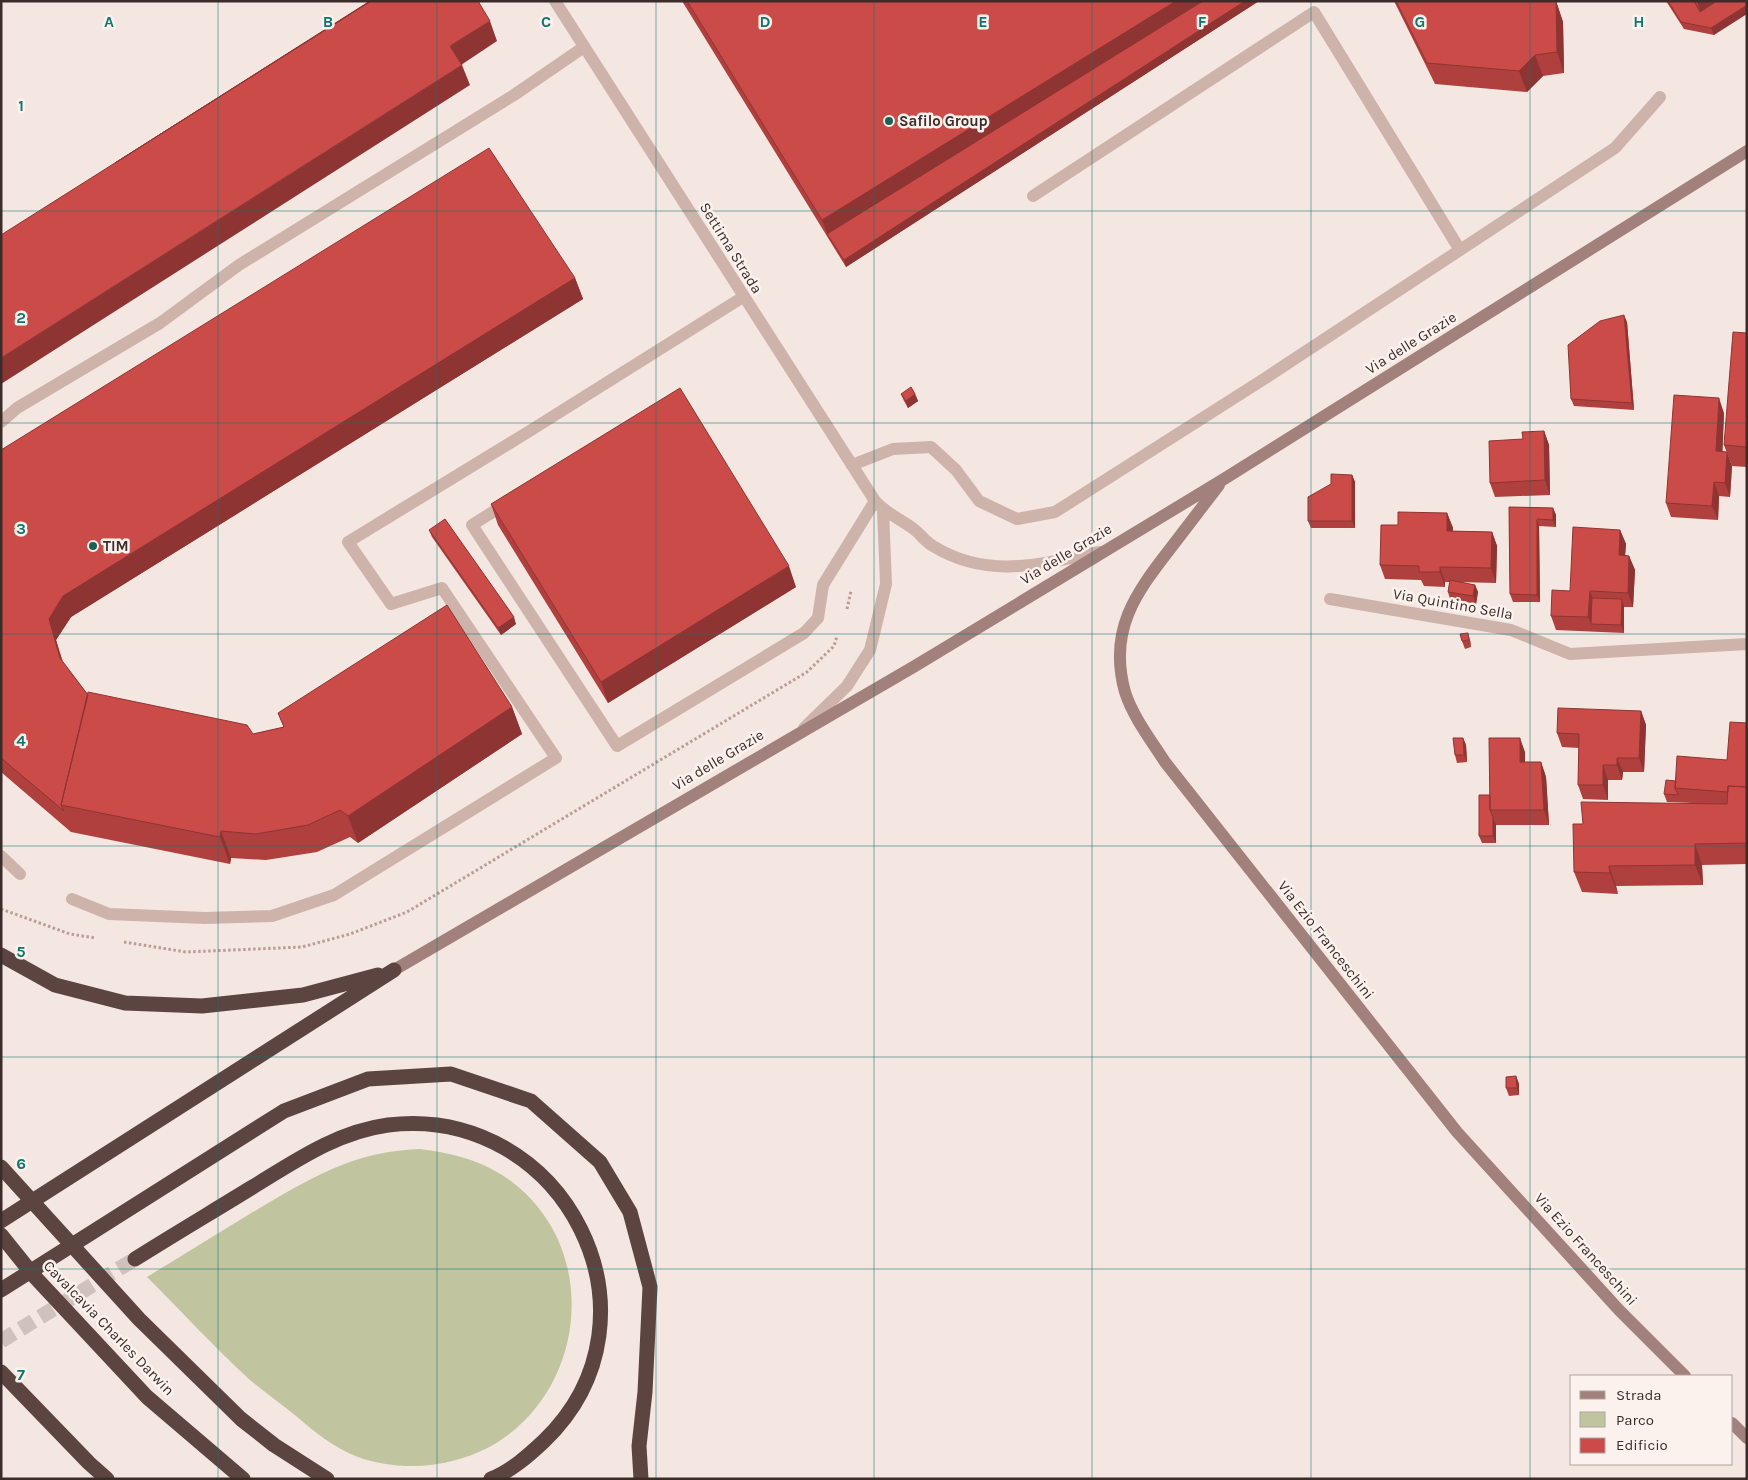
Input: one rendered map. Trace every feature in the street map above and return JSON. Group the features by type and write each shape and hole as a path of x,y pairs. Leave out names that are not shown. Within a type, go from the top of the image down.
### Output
{"highway":[{"path":"1,956 55,985 125,1003 164,1005 202,1006 303,995 394,970"},
{"path":"1,1220 394,970"},
{"path":"1,1290 284,1111 368,1079 451,1074 532,1102 600,1162 630,1212 650,1287 645,1392 638,1446 641,1479"},
{"path":"135,1258 317,1148 350,1133 387,1125 421,1124 453,1128 501,1145 524,1159 558,1193 572,1212 590,1252 599,1290 598,1338 584,1386 557,1428 519,1462 491,1479"},
{"path":"1,1167 77,1253 139,1319 241,1419 274,1445 327,1479"},
{"name":"Cavalcavia Charles Darwin","path":"1,1235 34,1276 147,1397 244,1479"},
{"path":"1,1372 89,1463 107,1479"}],"main road":[{"name":"Via delle Grazie","path":"394,970 802,730 915,666 1100,552 1224,479 1747,151"},
{"name":"Via Ezio Franceschini","path":"1224,479 1148,578 1129,609 1121,642 1121,671 1126,692 1134,712 1165,762 1457,1132 1619,1310 1684,1375"},
{"path":"1733,1424 1747,1438"}],"street":[{"name":"Settima Strada","path":"556,1 743,297 879,506 915,530 931,545 954,557 1008,568 1038,565 1100,552"},
{"path":"1033,196 1314,12 1460,250"},
{"path":"1,422 16,408 160,323 239,265 514,95 584,47"},
{"path":"852,465 893,449 931,447 956,470 979,501 1017,519 1055,512 1615,148 1660,97"},
{"path":"72,899 109,914 205,918 272,916 334,895 556,758 442,588 391,604 348,542 743,297"},
{"path":"522,494 472,525 616,746 804,633 818,618 822,585 879,506"},
{"path":"802,730 847,686 870,650 886,584 879,506"},
{"name":"Via Quintino Sella","path":"1330,599 1511,630 1570,654 1747,644"},
{"path":"1,856 20,874"}],"green space":[{"path":"420,1149 442,1152 493,1169 538,1207 560,1246 571,1288 569,1332 557,1374 533,1411 499,1441 456,1460 432,1465 407,1466 370,1461 341,1449 325,1439 250,1380 147,1277 269,1202 330,1170 372,1155"}],"building":[{"path":"370,1 371,1 115,163"},
{"path":"371,1 478,1 490,21 450,46 462,65 1,358 1,235"},
{"name":"Safilo Group","path":"687,1 1176,1 822,220"},
{"path":"1203,1 1245,1 844,260 827,234"},
{"path":"1396,1 1556,1 1557,52 1535,55 1519,71 1427,63"},
{"path":"1668,1 1694,1 1700,12 1717,1 1747,1 1747,5 1711,28 1681,22"},
{"name":"TIM","path":"489,148 575,278 63,596 49,619 60,658 88,695 61,805 64,811 1,758 1,450"},
{"path":"1624,315 1632,403 1571,399 1568,345 1600,321"},
{"path":"1733,332 1747,333 1747,447 1724,445"},
{"path":"911,387 915,394 906,401 901,394"},
{"path":"680,388 789,566 601,682 491,504"},
{"path":"1674,395 1719,398 1716,451 1727,452 1725,483 1714,482 1712,506 1666,503"},
{"path":"1544,431 1545,480 1490,483 1489,441 1523,439 1522,432"},
{"path":"1331,474 1352,475 1352,521 1308,521 1308,497 1331,484"},
{"path":"1509,507 1553,508 1553,520 1537,519 1537,595 1510,594"},
{"path":"1398,512 1447,513 1447,531 1492,532 1491,568 1440,567 1440,572 1419,572 1419,566 1380,565 1381,525 1398,525"},
{"path":"445,519 514,617 498,628 429,530"},
{"path":"1573,527 1620,530 1619,555 1629,556 1628,593 1590,591 1588,617 1551,616 1552,590 1570,591"},
{"path":"1450,580 1475,585 1473,596 1448,592"},
{"path":"1592,598 1622,599 1621,625 1591,624"},
{"path":"447,605 512,707 348,816 340,810 308,825 256,834 221,831 220,837 61,805 88,692 247,725 253,734 284,727 278,713"},
{"path":"1468,633 1469,640 1462,641 1460,634"},
{"path":"1558,708 1641,711 1639,758 1617,758 1617,765 1603,765 1603,785 1578,785 1579,734 1557,733"},
{"path":"1730,722 1747,723 1747,787 1728,786 1728,792 1675,788 1677,756 1727,760"},
{"path":"1453,738 1463,738 1464,755 1455,755"},
{"path":"1489,738 1520,738 1520,762 1541,762 1544,810 1490,810"},
{"path":"1666,780 1676,781 1675,788 1678,795 1664,794"},
{"path":"1728,786 1747,787 1747,843 1695,844 1695,865 1609,866 1610,873 1574,872 1573,824 1583,824 1581,802 1727,804"},
{"path":"1479,795 1490,795 1493,836 1479,836"},
{"path":"1516,1076 1517,1088 1506,1088 1506,1077"}],"tunnel":[{"path":"1,1341 135,1259"}],"place":[{"name":"Safilo Group","path":"889,121"},
{"name":"TIM","path":"93,546"}]}
